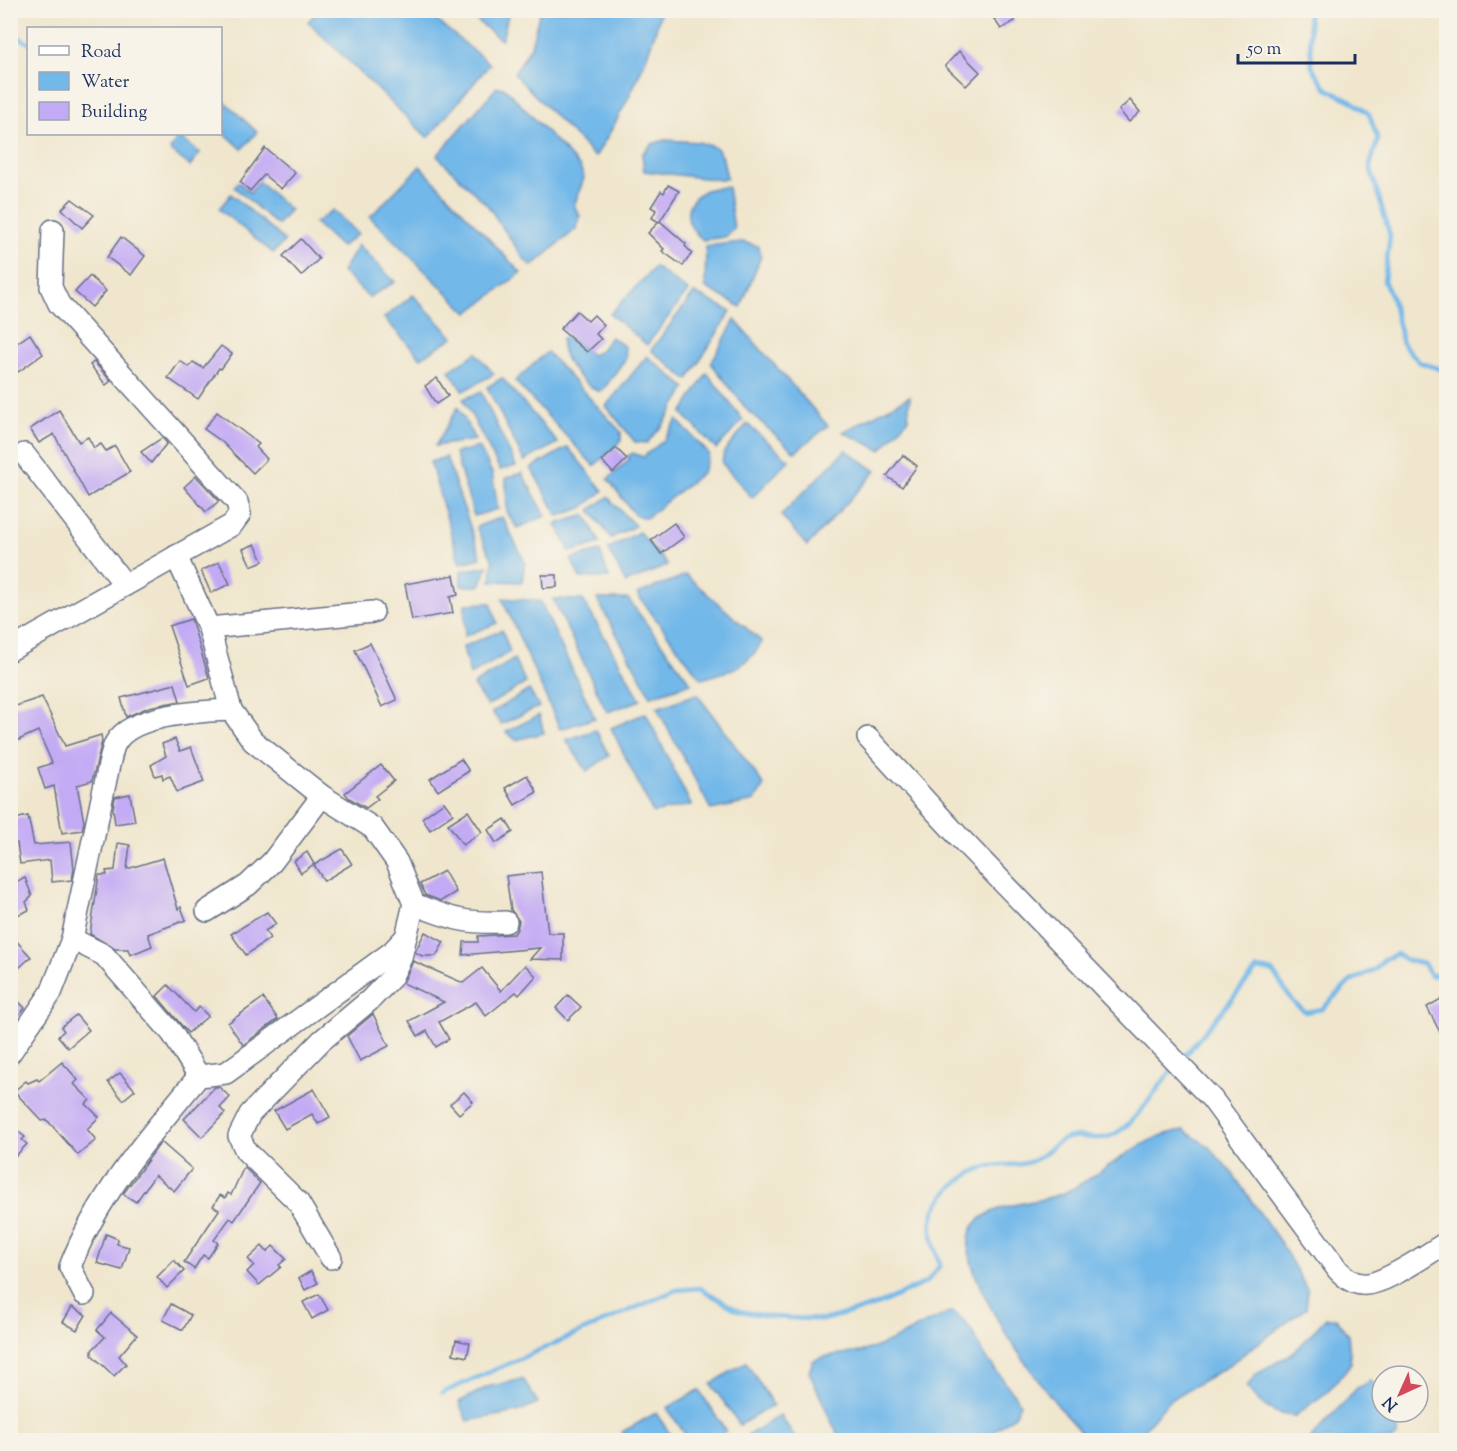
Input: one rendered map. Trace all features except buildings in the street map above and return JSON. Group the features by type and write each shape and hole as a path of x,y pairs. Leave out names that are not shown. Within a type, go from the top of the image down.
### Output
{"street":[{"path":"10,650 232,525 240,514 237,502 59,304 51,287 53,230"},
{"path":"24,454 125,585"},
{"path":"176,556 209,628 231,710 253,741 322,796 374,828 397,862 414,904 401,958 391,978 370,1000 321,1041 250,1114 239,1136 246,1151 298,1202 331,1258"},
{"path":"209,628 373,612"},
{"path":"14,1040 51,993 72,939 116,742 134,728 163,718 199,711 231,710"},
{"path":"868,738 1212,1099 1338,1270 1350,1281 1364,1285 1380,1281 1446,1243"},
{"path":"207,911 248,885 272,862 322,796"},
{"path":"414,904 448,918 473,923 506,922"},
{"path":"84,1294 70,1268 82,1236 142,1145 199,1076 226,1073 392,952 406,937"},
{"path":"72,939 104,956 172,1033 199,1076"}],"water":[{"path":"317,11 425,11 490,64 428,138 308,22"},
{"path":"465,11 509,11 502,40 501,40"},
{"path":"540,11 661,11 656,31 634,87 595,157 514,74 531,46"},
{"path":"497,87 505,88 580,167 584,178 574,206 580,216 576,229 532,266 524,259 488,206 437,156"},
{"path":"222,99 257,132 242,149 222,131"},
{"path":"178,136 200,153 190,166 170,150"},
{"path":"665,140 699,142 717,148 723,159 727,178 721,180 644,171 642,154 652,144"},
{"path":"420,166 521,273 468,313 370,217"},
{"path":"238,182 250,193 259,182 290,210 277,225 234,187"},
{"path":"728,187 734,229 725,237 703,240 689,221 691,202 707,190"},
{"path":"231,194 285,241 273,253 219,209"},
{"path":"333,210 358,234 341,247 315,223"},
{"path":"743,242 758,246 761,256 741,307 705,287 706,246"},
{"path":"358,245 395,282 369,297 342,272"},
{"path":"655,267 688,291 647,345 610,314"},
{"path":"694,293 731,311 688,380 651,350"},
{"path":"413,295 453,337 421,358 384,318"},
{"path":"735,320 828,426 795,452 748,411 711,363"},
{"path":"566,337 592,355 600,351 611,337 625,347 626,358 603,390 598,391 591,387 572,369 562,346 562,338"},
{"path":"547,352 621,432 621,441 594,466 515,381"},
{"path":"476,353 494,374 463,391 449,371"},
{"path":"647,356 686,388 663,425 647,443 635,442 606,406"},
{"path":"707,373 743,420 716,449 682,413"},
{"path":"502,378 558,443 524,461 487,387"},
{"path":"481,392 516,466 500,470 463,399"},
{"path":"910,396 908,419 881,450 843,432"},
{"path":"458,407 475,440 435,446"},
{"path":"677,420 709,454 703,472 646,518 635,515 608,479 629,460 628,456 633,453 643,457 664,440"},
{"path":"747,424 789,460 752,498 722,463 724,452"},
{"path":"479,447 492,473 498,509 474,516 455,453"},
{"path":"568,447 603,491 582,508 558,516 531,468"},
{"path":"846,450 876,471 807,546 781,515"},
{"path":"446,457 481,558 460,563 430,462"},
{"path":"522,473 546,516 517,528 507,512 506,478"},
{"path":"608,497 635,526 611,538 590,510"},
{"path":"586,515 600,543 570,552 556,524"},
{"path":"502,517 525,562 522,582 491,581 493,561 476,527"},
{"path":"639,532 668,565 626,583 608,549"},
{"path":"600,551 609,578 580,578 571,559"},
{"path":"488,566 480,586 461,586 461,571"},
{"path":"686,575 762,642 750,658 736,668 701,679 637,594"},
{"path":"502,598 540,601 595,718 560,729"},
{"path":"553,599 583,600 641,700 607,712"},
{"path":"597,599 628,599 691,683 651,696"},
{"path":"491,603 497,623 465,636 465,604"},
{"path":"502,630 510,652 470,675 463,647"},
{"path":"514,659 526,683 487,706 473,685"},
{"path":"529,690 539,707 501,724 492,712"},
{"path":"697,694 764,785 755,801 711,810 657,708"},
{"path":"646,713 691,805 653,813 611,728"},
{"path":"539,715 544,733 516,740 506,732"},
{"path":"596,730 609,756 587,771 566,740"},
{"path":"1184,1130 1209,1147 1233,1174 1282,1245 1308,1291 1306,1308 1223,1369 1170,1400 1134,1440 1088,1440 1030,1369 988,1302 974,1270 969,1244 975,1224 984,1216 995,1211 1068,1191 1139,1146 1169,1133"},
{"path":"952,1312 968,1326 986,1357 1020,1404 1014,1416 983,1440 840,1440 809,1372 813,1361 826,1356 860,1352 878,1346"},
{"path":"1326,1318 1336,1318 1348,1335 1351,1364 1327,1392 1295,1416 1268,1408 1247,1387 1255,1375 1294,1352"},
{"path":"746,1362 773,1405 740,1425 711,1384"},
{"path":"523,1379 538,1403 517,1412 467,1421 459,1402 487,1387"},
{"path":"1370,1381 1370,1424 1398,1424 1394,1440 1309,1440 1357,1388"},
{"path":"699,1390 726,1431 710,1440 689,1440 667,1408"},
{"path":"656,1413 674,1440 628,1440 622,1432"},
{"path":"780,1415 797,1440 750,1440 747,1436"},
{"path":"1028,1430 1047,1440 1007,1440"}],"waterway":[{"path":"1308,10 1312,67 1327,89 1350,100 1369,114 1378,139 1370,166 1390,236 1384,281 1391,296 1403,344 1419,362 1446,371"},
{"path":"10,31 27,42"},
{"path":"1182,1059 1257,969 1272,971 1294,1003 1306,1012 1322,1009 1351,981 1374,970 1385,959 1397,954 1406,960 1424,964 1431,976 1446,972"},
{"path":"442,1393 676,1290 700,1288 739,1311 773,1317 823,1320 875,1306 927,1282 940,1265 935,1249 932,1220 939,1202 962,1179 990,1166 1033,1161 1064,1139 1099,1138 1113,1135 1128,1125 1174,1067"}]}
